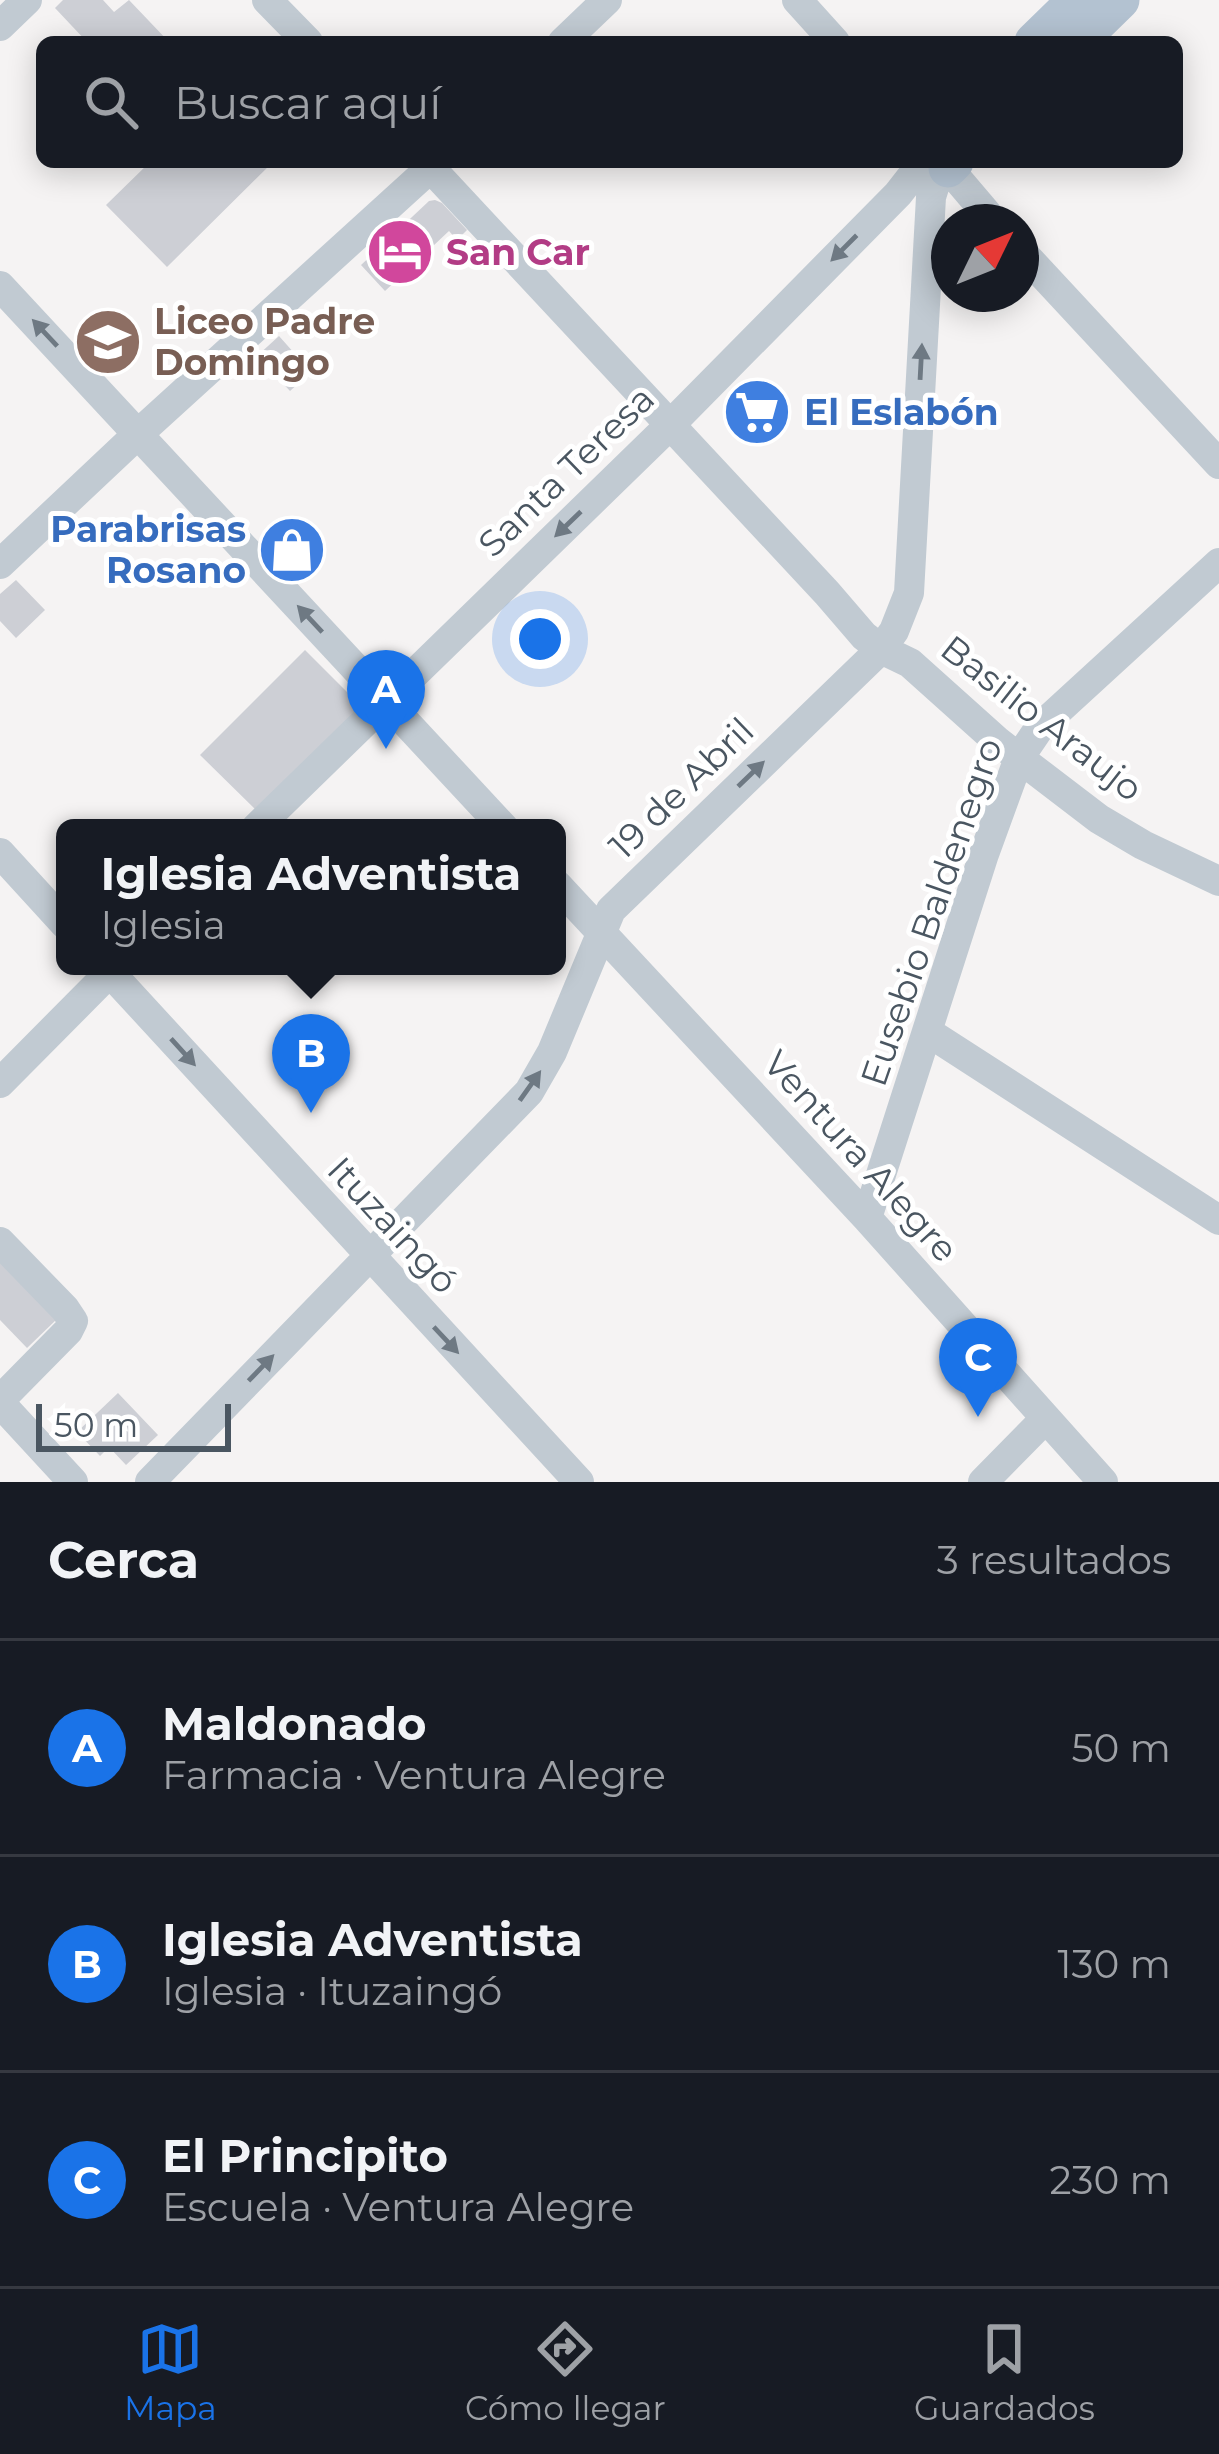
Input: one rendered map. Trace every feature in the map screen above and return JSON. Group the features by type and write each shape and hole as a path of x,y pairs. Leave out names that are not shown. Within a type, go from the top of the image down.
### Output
{"main road":[{"path":"1040,36 1077,0"},
{"path":"1083,36 1120,0"}],"street":[{"path":"0,26 27,0"},
{"path":"267,0 302,36"},
{"path":"569,36 607,0"},
{"path":"797,0 830,36"},
{"path":"0,564 427,168"},
{"name":"Basilio Araujo","path":"435,168 864,636 910,663 997,741 1114,828 1219,881"},
{"name":"Santa Teresa","path":"265,819 880,213 936,168"},
{"name":"19 de Abril","path":"150,1482 529,1092 552,1052 611,910 894,632 909,593 928,230 931,196 940,168"},
{"path":"946,168 978,204"},
{"path":"880,213 911,219 928,230"},
{"path":"1039,270 1219,464"},
{"path":"0,286 496,819"},
{"name":"Eusebio Baldenegro","path":"867,1218 1019,758 1040,727 1219,563"},
{"path":"827,592 874,616 902,613"},
{"path":"0,854 56,914"},
{"name":"Ventura Alegre","path":"566,895 867,1218 1103,1482"},
{"path":"0,1083 103,975"},
{"name":"Ituzaingó","path":"116,975 578,1482"},
{"path":"928,1032 1219,1220"},
{"path":"0,1242 73,1321 0,1401 73,1482"},
{"path":"983,1482 1045,1419"}],"building":[{"path":"63,0 103,0 114,12 129,0 163,36 81,36 55,8"},
{"path":"144,168 267,168 167,267 106,205"},
{"name":"San Car","path":"435,200 467,230 457,240 449,231 385,291 361,265"},
{"path":"279,336 311,372 290,391 257,356"},
{"path":"16,580 45,610 16,638 0,621 0,594"},
{"path":"305,650 361,706 257,811 200,755"},
{"path":"0,1260 57,1319 27,1348 0,1320"},
{"path":"118,1393 158,1435 126,1465 109,1447 100,1456 77,1432"}],"place":[{"name":"San Car","path":"400,252"},
{"name":"Liceo Padre Domingo","path":"108,342"},
{"name":"El Eslabón","path":"757,412"},
{"name":"Parabrisas Rosano","path":"292,550"},
{"name":"Maldonado","path":"386,749"},
{"name":"Iglesia Adventista","path":"311,1113"},
{"name":"El Principito","path":"978,1417"}]}
